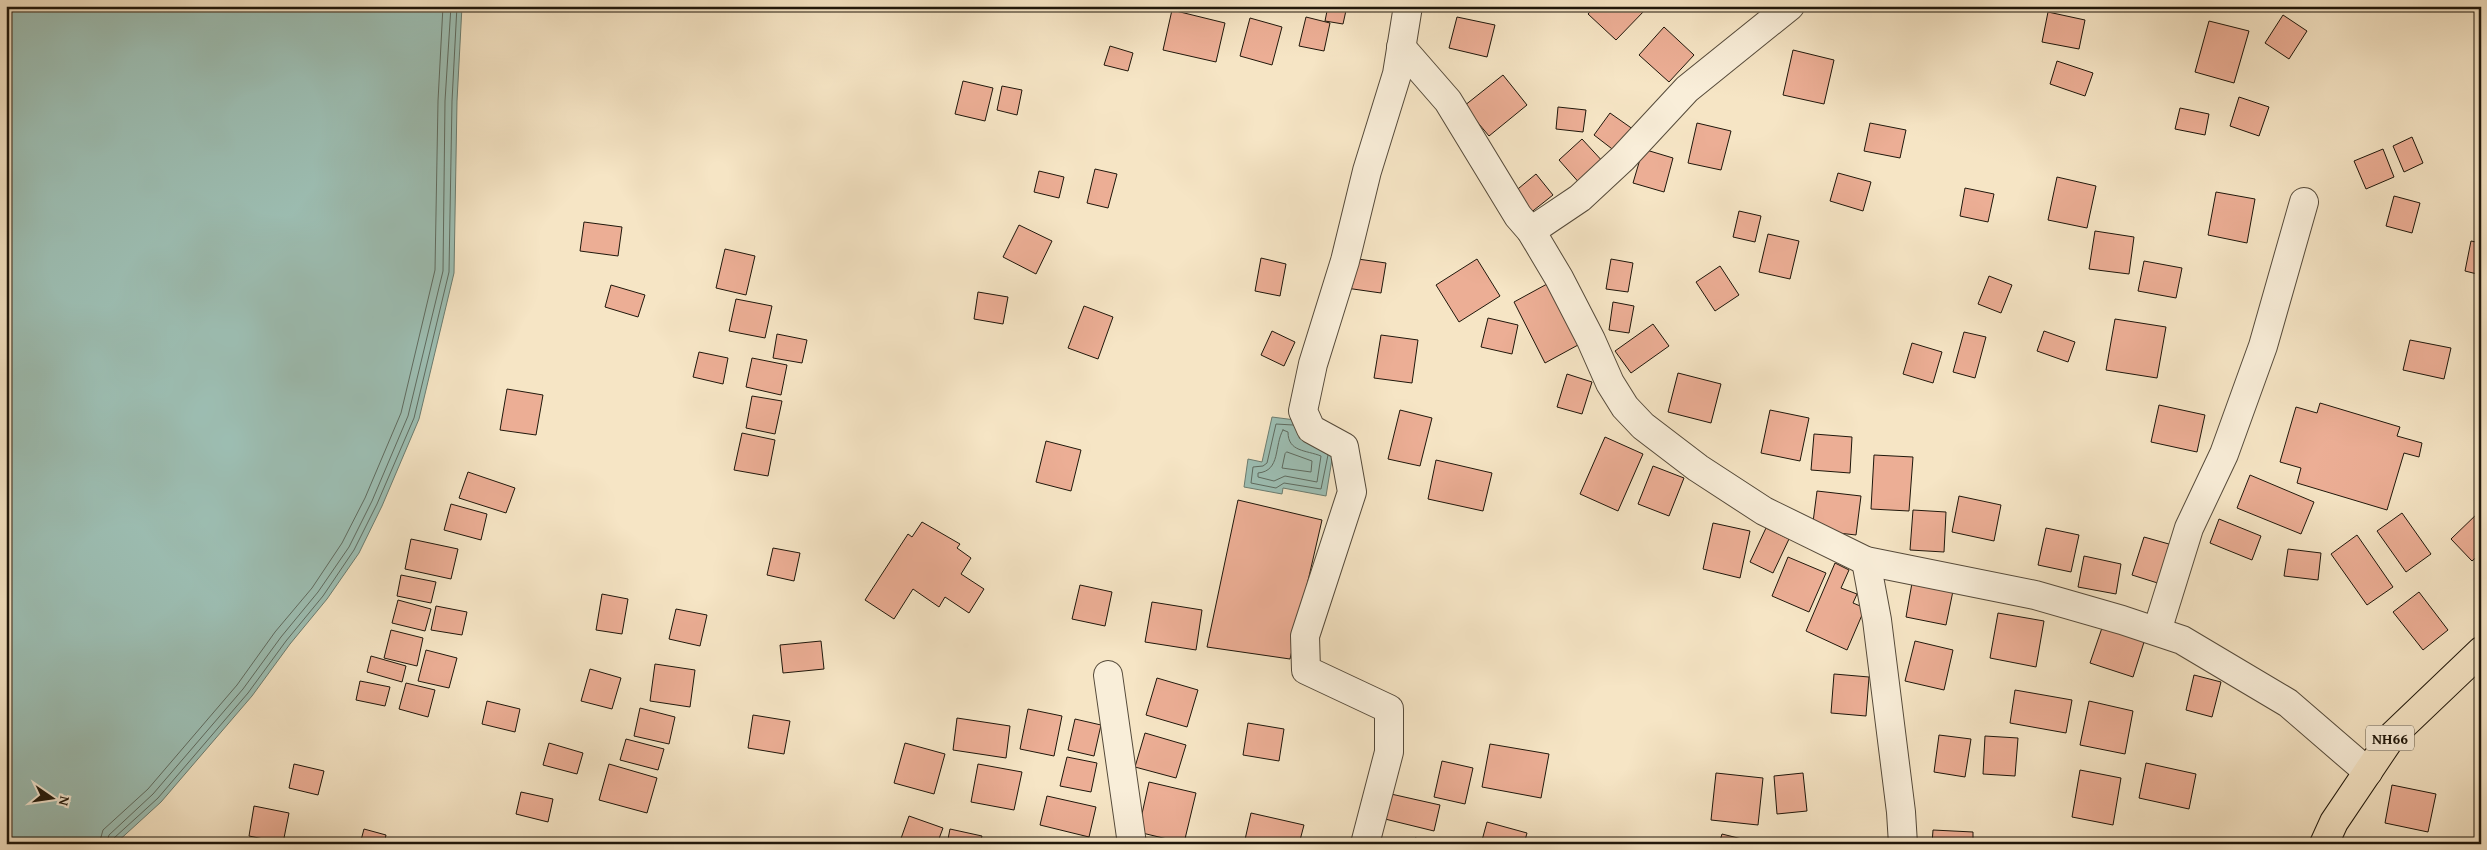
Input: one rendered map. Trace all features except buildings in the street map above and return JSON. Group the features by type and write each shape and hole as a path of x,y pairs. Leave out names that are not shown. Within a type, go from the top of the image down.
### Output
{"main road":[{"name":"NH66","path":"2324,844 2334,822 2392,736 2481,651"}],"street":[{"path":"1365,844 1389,752 1389,709 1306,670 1305,636 1352,492 1344,447 1311,429 1304,411 1312,364 1345,261 1368,171 1397,74 1408,6"},
{"path":"1532,231 1580,198 1623,158 1687,89 1790,6"},
{"path":"1401,47 1448,101 1518,216 1532,231 1591,340 1610,383 1625,407 1643,426 1698,468 1764,511 1827,544 1866,561 2035,595 2158,631 2182,640 2288,703 2368,772"},
{"path":"2158,631 2189,528 2224,454 2263,346 2304,202"},
{"path":"1866,561 1877,620 1901,812 1903,844"},
{"path":"1108,675 1132,844"}],"water":[{"path":"6,6 462,6 457,101 454,273 419,419 382,506 359,553 327,599 290,644 252,696 161,802 115,844 6,844"},
{"path":"1272,417 1303,421 1299,438 1334,447 1326,496 1283,488 1282,494 1244,487 1248,459 1262,462"}]}
